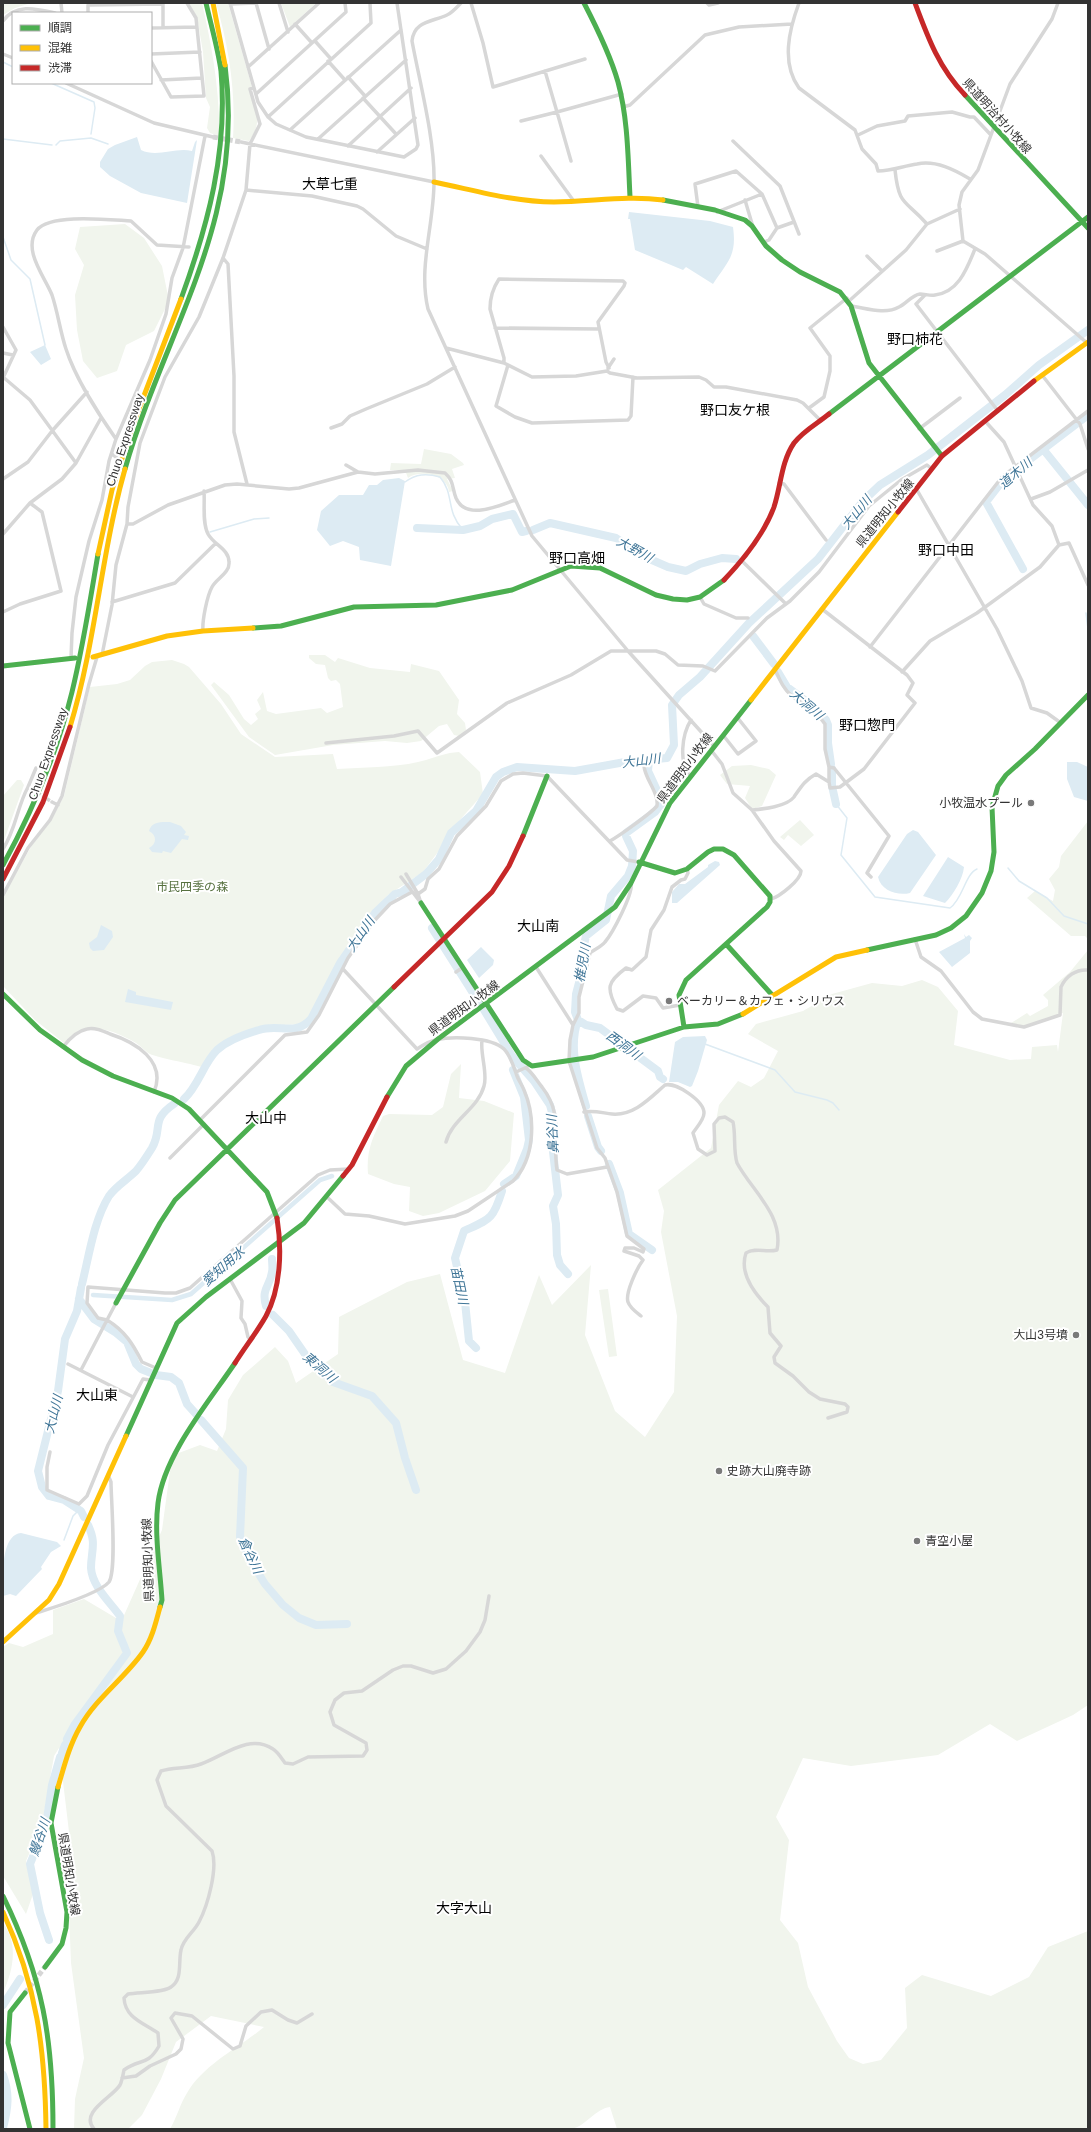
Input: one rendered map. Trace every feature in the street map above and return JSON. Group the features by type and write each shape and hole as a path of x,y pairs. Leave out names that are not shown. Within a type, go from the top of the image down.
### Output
{"main road":[{"name":"Chuo Expressway","path":"3,865 37,798 57,746 79,666 104,528 119,466 147,384 190,280 206,232 214,197 222,143 222,89 216,43 206,3"},
{"name":"Chuo Expressway","path":"3,879 34,821 63,749 85,667 110,528 125,468 144,411 205,254 221,198 228,144 229,96 225,53 213,3"},
{"path":"584,3 608,51 622,94 630,197"},
{"name":"県道明治村小牧線","path":"915,3 924,33 938,61 956,86 1088,228"},
{"path":"434,182 532,200 555,202 630,197 698,207 740,218 753,227 764,242 788,265 808,277 830,286 849,302 866,358 878,376 941,455"},
{"path":"97,656 168,636 203,631 281,626 354,607 436,605 512,590 560,569 571,566 592,566 609,571 662,597 686,600 700,597 719,586 758,538 773,510 784,462 792,444 820,420 1088,217"},
{"name":"県道明知小牧線","path":"3,1642 49,1600 59,1584 150,1379 177,1323 206,1297 304,1223 349,1169 395,1082 406,1066 438,1039 618,904 631,882 638,862 670,803 917,490 941,455 1086,342"},
{"path":"3,666 73,658"},
{"path":"421,904 441,942 486,1004 523,1060 523,1069 578,1060 619,1049 684,1027 718,1024 750,1011 821,964 836,957 936,935 951,928 966,916 988,883 993,861 992,807 998,786 1006,775 1088,695"},
{"path":"116,1303 168,1209 227,1149 483,903 501,881 517,849 547,776"},
{"path":"638,862 668,872 676,873 687,869 708,852 714,849 723,849 734,855 769,894 771,899 767,907 686,980 679,995 684,1027"},
{"path":"726,944 773,996"},
{"path":"3,994 33,1024 63,1047 113,1076 183,1104 204,1124 267,1192 276,1212 279,1242"},
{"name":"県道明知小牧線","path":"45,1967 62,1944 66,1928 67,1912 51,1823 55,1797 67,1757 80,1727 100,1700 143,1652 155,1628 162,1600 156,1522 158,1501 164,1480 171,1459 251,1340 272,1304 275,1291 279,1242"},
{"path":"3,1896 25,1940 42,1993 52,2065 53,2129"},
{"path":"3,1912 18,1944 28,1972 40,2020 45,2066 46,2129"},
{"path":"4,2055 4,2030 10,2012 25,1993"},
{"path":"8,2067 20,2095 30,2129"}],"street":[{"path":"88,12 88,5 163,3 163,27"},
{"path":"152,63 171,97 204,96 196,18 187,3"},
{"path":"269,48 256,3 230,3 258,102 268,117 276,124 306,137 407,157 418,145 411,88 397,3"},
{"path":"279,3 288,32"},
{"path":"248,68 319,3"},
{"path":"256,94 346,12 345,3"},
{"path":"268,117 371,23 370,3"},
{"path":"461,3 448,15 422,24 412,34 432,149 434,182 424,275 424,292 432,320 532,536 628,650 692,720 713,748 722,764 733,793 752,810 774,841 801,871 800,877 778,897 771,899"},
{"path":"471,3 483,43 493,86 585,59"},
{"path":"707,3 709,5 718,3"},
{"path":"799,3 792,24 789,46 790,71 793,80 799,88 854,130 858,136 862,149 876,164 878,171 896,170 919,163 929,163 950,169 970,179"},
{"path":"1058,3 1052,19 1012,81 990,134 978,170 962,192 960,209 964,241 975,249 986,254 1086,342"},
{"path":"14,12 26,8 49,12"},
{"path":"3,21 12,13"},
{"path":"295,24 347,78 396,134"},
{"path":"623,107 630,105 705,35 739,27 792,24"},
{"path":"152,28 196,27"},
{"path":"290,130 401,30"},
{"path":"152,54 200,52"},
{"path":"318,139 406,60"},
{"path":"545,71 571,161"},
{"path":"162,80 202,78"},
{"path":"68,84 154,123 213,137"},
{"path":"3,895 28,848 50,820 64,789 89,684 112,602 116,565 128,524 128,507 140,443 165,377 199,317 223,258 246,190 250,144 260,124 250,89 254,88"},
{"path":"348,146 411,88"},
{"path":"521,121 622,94"},
{"path":"858,136 877,126 905,121 908,116 952,112 974,117 990,134"},
{"path":"377,152 414,118"},
{"path":"73,658 72,633 76,597 89,541 102,500 116,439 164,320 172,278 184,246 183,241 192,205 205,136"},
{"path":"733,141 780,186 799,234"},
{"path":"241,142 434,182"},
{"path":"542,156 573,200"},
{"path":"698,207 696,184 733,170 762,194 777,228"},
{"path":"896,170 898,194 903,201 927,224"},
{"path":"246,190 312,196 357,206 363,209 396,236 427,249"},
{"path":"717,212 762,194"},
{"path":"745,200 753,227"},
{"path":"809,408 824,397 831,365 830,356 810,328 849,302 906,250 927,224 960,209"},
{"path":"116,439 101,418 66,350 52,295 34,258 32,240 36,231 42,225 50,222 90,219 131,221 156,245 189,246"},
{"path":"764,242 769,240 777,228 794,222"},
{"path":"937,251 964,241"},
{"path":"849,302 864,309 889,310 901,307 920,294 926,295 945,293 961,279 975,249"},
{"path":"867,256 882,271"},
{"path":"223,258 228,264 234,376 234,432 247,484"},
{"path":"633,377 631,416 628,420 532,423 515,417 496,406 506,364 495,328 490,302 499,279 623,281 625,283 624,286 598,322 610,373 633,377 699,377 706,380 714,387 726,387 790,398 803,403 820,420"},
{"path":"926,295 916,304 997,410"},
{"path":"3,327 16,350 3,378 30,400 76,463"},
{"path":"495,328 599,329"},
{"path":"446,348 506,364 523,374 542,378 576,376 608,369 614,359"},
{"path":"3,353 13,355"},
{"path":"331,428 342,424 350,416 427,384 455,367"},
{"path":"1042,375 1078,422 1088,449"},
{"path":"3,479 28,462 52,431 87,392"},
{"path":"921,430 960,398"},
{"path":"870,647 1002,478 1078,422 1088,411"},
{"path":"3,534 30,503 62,479 76,463 101,418"},
{"path":"985,421 1002,439 1033,506 1052,526 1059,545"},
{"path":"112,454 117,458"},
{"path":"346,465 358,472"},
{"path":"326,743 394,736 418,731 437,753 514,699 571,675 611,651 656,651 665,654 678,665 705,667 715,671 736,647 830,560 869,506 891,487 920,468 927,465 932,469"},
{"path":"128,524 133,524 168,505 204,491 225,485 247,484 280,488 299,488 358,472 375,474 418,470 445,473 454,484 456,498 461,505 475,511 515,500"},
{"path":"1031,499 1050,492 1088,470"},
{"path":"129,471 134,473"},
{"path":"779,483 784,484 826,540"},
{"path":"917,490 996,629 1022,681 1031,708 1047,713 1061,723"},
{"path":"203,631 203,617 210,592 228,570 230,564 227,553 208,533 204,491"},
{"path":"3,612 20,604 62,591 42,512 30,503"},
{"path":"112,602 175,582 216,543"},
{"path":"902,672 930,641 983,608 1040,567 1059,545 1069,543 1088,586"},
{"path":"741,560 784,602"},
{"path":"700,597 704,604 729,615 748,618"},
{"path":"775,670 783,685 791,695 807,705 825,724 825,749 829,767 830,788 840,787 864,769 915,703 908,695 913,683 902,672 822,609"},
{"path":"723,735 738,754 756,741 737,717"},
{"path":"691,776 684,768 684,735 692,720"},
{"path":"610,841 620,836 625,830 657,806 658,800 645,774 644,766"},
{"path":"829,767 834,768 890,836 867,873 871,877"},
{"path":"3,849 11,835 21,803 36,768"},
{"path":"418,894 425,889 428,880 438,869 457,836 486,806 501,781 513,774 523,773 547,776 627,860 638,862"},
{"path":"752,810 772,807 793,798 802,784 816,774 829,782"},
{"path":"28,788 33,790"},
{"path":"52,802 58,805"},
{"path":"680,1005 663,1008 656,998 643,996 624,1011 620,1011 617,1009 609,992 610,985 614,977 626,968 632,970 646,957 651,930 664,910 672,887 681,880 685,879 688,873 687,869"},
{"path":"406,874 414,886 421,904"},
{"path":"400,877 421,904"},
{"path":"631,882 632,887 628,900 610,934 600,947 590,953 579,996 579,1013 573,1025 570,1040 570,1061 584,1112 597,1148 605,1158 617,1192 627,1236 644,1249 643,1252 634,1248 625,1248 624,1251 639,1256 643,1260 634,1276 627,1294 630,1306 641,1316"},
{"path":"200,1120 285,1035 307,1032 319,1015 348,958 375,920 390,904 411,891"},
{"path":"915,939 921,957 941,972 973,1012 982,1019 1024,1027 1060,1015 1061,986 1076,971 1088,970"},
{"path":"536,967 573,1025"},
{"path":"343,969 417,1049 438,1039 460,1038 482,1040 504,1049 547,1093 554,1106 556,1122 554,1144 557,1170 567,1174 607,1167"},
{"path":"456,972 461,969"},
{"path":"63,1047 77,1032 94,1028 135,1044 152,1061 158,1084 154,1092"},
{"path":"446,1142 453,1126 473,1105 485,1086 482,1040"},
{"path":"326,1196 345,1214 369,1216 405,1224 455,1216 468,1211 513,1182 523,1167 527,1155 532,1127 523,1069"},
{"path":"584,1112 625,1113 633,1110 665,1085 679,1088 700,1103 703,1109 704,1116 693,1133 698,1149 707,1155 715,1151 714,1124 719,1118 725,1117 733,1122 735,1132 734,1155 737,1163 770,1211 777,1229 779,1242 777,1250 772,1252 751,1250 746,1253 746,1272 757,1296 768,1307 770,1333 781,1346 774,1357 775,1364 793,1376 809,1392 820,1398 845,1404 848,1408 847,1412 828,1418"},
{"path":"170,1158 204,1124"},
{"path":"155,1370 142,1362 133,1343 119,1327 98,1318 87,1303 88,1287 176,1293 190,1288 318,1175 330,1170 349,1169"},
{"path":"230,1279 242,1301 241,1318 245,1324 248,1338 251,1340"},
{"path":"81,1370 116,1303"},
{"path":"68,1364 133,1397"},
{"path":"50,1452 47,1467 47,1490 79,1504 87,1496 108,1445 143,1378 150,1379"},
{"path":"36,1613 88,1594 103,1587 109,1582 112,1567 111,1482 108,1474"},
{"path":"94,2129 91,2120 92,2113 120,2085 124,2070 129,2066 147,2062 154,2055 160,2041 158,2033 138,2021 128,2010 124,1998 128,1994 166,1989 176,1983 179,1976 181,1950 186,1939 199,1923 209,1895 215,1858 212,1850 166,1806 157,1780 162,1771 172,1768 200,1765 247,1743 258,1744 274,1750 285,1763 293,1764 308,1757 364,1756 367,1750 366,1743 334,1725 330,1712 335,1700 344,1693 362,1691 393,1670 402,1666 411,1666 433,1673 446,1669 466,1651 480,1632 485,1620 489,1596"},
{"path":"122,2078 136,2076 150,2066 176,2054 181,2049 183,2039 171,2018 175,2013 192,2016 233,2049 240,2046 244,2029 261,2012 272,2010 288,2020 297,2023 312,2014"}],"green space":[{"path":"3,3 31,3 15,8 3,15"},
{"path":"189,3 202,3 215,69 219,136 210,133 207,128 210,107 206,98 203,52 197,17"},
{"path":"216,3 228,3 252,87 249,88 256,109 257,121 254,134 249,141 233,138 234,121 232,87 228,53"},
{"path":"281,3 316,3 290,27"},
{"path":"125,224 144,238 162,266 169,301 154,331 126,345 117,371 97,378 83,361 77,330 75,295 84,265 75,249 80,227"},
{"path":"424,449 451,454 463,463 464,465 452,469 455,478 447,479 453,491 449,492 444,481 433,475 419,474 408,478 405,470 390,470 391,463 421,464"},
{"path":"309,655 325,655 335,662 338,658 370,668 410,672 411,664 439,671 459,700 457,714 465,723 466,730 459,736 454,735 447,724 439,726 421,741 407,743 385,741 333,745 275,755 249,737 211,685 214,682 229,695 244,719 251,725 258,719 255,714 261,709 257,700 263,692 267,711 276,714 321,708 327,713 343,707 340,684 336,680 331,681 328,678 325,665 316,664 309,658"},
{"name":"市民四季の森","path":"172,660 189,667 221,704 241,734 275,757 333,754 337,769 382,767 415,763 446,754 459,752 480,772 483,794 450,831 444,844 423,872 388,895 354,936 322,990 312,1015 304,1024 264,1026 241,1033 213,1049 202,1067 152,1055 138,1044 127,1038 98,1029 80,1031 64,1043 35,1020 3,986 3,897 32,845 52,819 64,796 90,687 117,684 130,680 145,666 152,662"},
{"path":"751,765 769,769 776,775 762,806 752,809 745,798 750,786 727,784 720,775 732,766"},
{"path":"17,780 21,780 24,785 3,843 3,796"},
{"path":"800,820 814,835 801,846 788,835 784,840 780,837"},
{"path":"1088,821 1088,939 1085,936 1071,936 1027,898 1035,891 1053,901 1055,890 1049,879 1059,867 1061,856"},
{"path":"1088,950 1088,1705 1073,1715 1017,1741 990,1724 938,1755 851,1766 803,1758 776,1817 789,1840 780,1920 798,1943 808,1987 837,2041 849,2058 863,2064 881,2060 907,2028 905,1988 922,1975 991,1996 1029,1977 1048,1947 1088,1931 1088,2129 617,2129 610,2107 605,2108 572,2129 170,2129 187,2093 203,2073 222,2057 264,2027 211,2016 176,2042 161,2079 142,2115 128,2129 74,2129 75,2099 84,2058 71,1963 69,1912 72,1857 59,1748 54,1756 42,1824 26,1861 33,1894 26,1914 3,1876 3,1647 9,1643 23,1647 53,1634 53,1610 84,1599 116,1618 117,1631 162,1530 170,1471 176,1454 200,1445 217,1451 226,1429 228,1400 243,1375 275,1347 288,1361 296,1383 338,1354 339,1317 407,1282 440,1274 463,1360 505,1373 539,1275 552,1305 591,1265 585,1335 615,1411 645,1437 674,1392 677,1316 661,1232 664,1211 658,1190 711,1148 719,1105 738,1081 751,1087 764,1078 778,1051 748,1034 756,1024 803,1011 832,994 872,983 902,986 922,980 938,987 958,1011 954,1045 1010,1060 1031,1059 1032,1047 1057,1045 1058,1052 1063,1013 1024,1026 1011,1023 1027,1013 1030,1016 1048,1006 1048,1000 1043,995 1070,972"},
{"path":"461,1064 459,1098 484,1101 514,1113 510,1161 485,1191 439,1213 423,1216 409,1211 410,1187 394,1184 368,1174 369,1151 373,1137 383,1116 389,1114 432,1115 443,1107 451,1074"},
{"path":"608,1289 617,1356 609,1357 599,1290"},
{"path":"3,1923 11,1940 13,1958 7,1985 3,1993"}],"shaded area":[{"path":"137,137 141,150 153,153 179,150 192,151 197,140 187,203 141,193 110,176 100,167 100,162 108,149"},
{"path":"629,212 710,221 733,227 734,245 730,258 713,284 686,267 683,270 635,250 630,219 628,219"},
{"path":"45,345 51,359 41,365 30,352"},
{"path":"399,478 405,481 391,566 360,560 359,547 343,541 330,546 317,530 321,511 339,495 363,495 369,485 377,485 383,480"},
{"path":"1067,762 1077,762 1088,767 1088,801 1074,797 1067,779"},
{"path":"170,822 181,826 186,832 184,835 189,836 188,840 182,839 171,853 163,851 162,853 152,852 149,848 154,844 155,837 149,831 150,828 152,825 157,823"},
{"path":"913,830 918,832 936,855 910,893 895,893 886,889 878,877 907,834"},
{"path":"948,857 964,867 960,882 945,903 923,896"},
{"path":"715,861 719,862 720,865 677,903 672,903 672,892 679,884 685,884"},
{"path":"101,925 112,931 113,937 104,950 93,951 90,948 89,943 97,937"},
{"path":"964,934 966,937 969,935 972,938 970,941 970,953 952,967 939,952 965,938"},
{"path":"481,947 494,960 493,965 479,978 467,960"},
{"path":"128,989 136,992 136,995 173,1002 171,1010 125,1002"},
{"path":"705,1036 707,1040 692,1086 690,1087 678,1082 669,1082 675,1042 683,1037"},
{"path":"21,1533 57,1542 61,1546 51,1552 41,1567 42,1569 16,1596 10,1594 3,1596 3,1569 6,1549 9,1541 14,1536"}],"waterway":[{"path":"3,62 12,66"},
{"path":"53,84 94,102 95,108 91,134"},
{"path":"56,145 60,141 91,138 108,144"},
{"path":"3,139 52,145"},
{"path":"3,237 11,260 30,279 45,345"},
{"name":"大山川","path":"184,1099 194,1087 212,1056 226,1043 242,1035 266,1028 293,1029 305,1024 311,1019 340,963 375,913 395,894 402,892 426,874 439,859 451,833 476,811 496,777 503,772 517,767 575,771 625,762 667,758 674,745 672,705 679,695 700,677 749,623 818,559 863,501 880,485 928,455 1005,395 1039,365 1088,330"},
{"name":"道木川","path":"1023,569 986,502 1003,480 1088,415"},
{"path":"1043,449 1088,505"},
{"path":"405,482 413,477 421,475 440,477 445,484 457,523 463,530"},
{"name":"大野川","path":"417,528 463,530 480,526 492,519 513,514 522,532 526,531"},
{"path":"210,532 254,519 269,518"},
{"name":"大野川","path":"533,530 550,523 616,538 645,557 668,567 686,571 700,564 722,558 736,559"},
{"path":"1086,613 1088,629"},
{"name":"大洞川","path":"753,636 774,664"},
{"name":"大洞川","path":"778,672 787,687 814,707 826,720 828,725 828,743 831,764"},
{"name":"椎児川","path":"586,1106 577,1074 574,1052 575,1031 578,1020 575,1012 576,994 580,979 583,949 586,936 606,920 611,896 628,876 632,866 633,851 626,833 655,812 661,804 661,799 648,771 649,759"},
{"name":"大洞川","path":"832,769 832,786 836,804"},
{"path":"836,804 847,818 841,855 875,897 950,908 958,899 970,876 977,869"},
{"path":"1008,868 1019,881 1047,898 1064,916 1088,924"},
{"name":"鼻谷川","path":"432,928 480,1004"},
{"name":"鼻谷川","path":"484,1010 512,1056 534,1081 550,1105 554,1120 552,1143 558,1195 553,1206 556,1224 557,1255 560,1265 568,1274"},
{"name":"西洞川","path":"578,1020 586,1025 600,1028 658,1071 660,1077 663,1079"},
{"path":"705,1044 775,1070 795,1092 827,1100 833,1103 839,1110"},
{"name":"苗田川","path":"504,1184 516,1176 529,1140 524,1097 513,1070"},
{"name":"大山川","path":"82,1284 92,1238 99,1216 109,1196 136,1171 144,1160 155,1141 159,1120 162,1115 174,1104"},
{"name":"椎児川","path":"588,1116 598,1147 601,1151"},
{"name":"椎児川","path":"609,1164 620,1193 629,1234 652,1250"},
{"name":"愛知用水","path":"93,1295 172,1300 191,1294 320,1180 332,1176"},
{"name":"苗田川","path":"476,1348 469,1341 465,1302 455,1258 464,1231 485,1221 493,1213 502,1191"},
{"name":"東洞川","path":"266,1306 265,1291 271,1277 272,1259"},
{"name":"大山川","path":"81,1288 77,1311 65,1339 58,1391 38,1471 42,1487 49,1496 64,1500 81,1511 84,1517"},
{"name":"倉谷川","path":"79,1299 94,1319 115,1332 127,1342 136,1364 141,1369 156,1375 171,1377 179,1383 187,1404 196,1414"},
{"name":"東洞川","path":"273,1315 289,1331 307,1357 333,1382 372,1396 396,1423 405,1458 416,1490"},
{"name":"倉谷川","path":"201,1420 243,1468 240,1537 252,1563 265,1584 283,1605 299,1618 316,1625 347,1624"},
{"path":"64,1540 73,1516 79,1510"},
{"name":"鰻谷川","path":"67,1739 75,1724 127,1653 118,1631 120,1616 102,1594 92,1575 91,1562 93,1542 88,1525"},
{"name":"鰻谷川","path":"62,1753 65,1745"},
{"name":"鰻谷川","path":"49,1940 40,1913 30,1864 46,1825 52,1785 60,1757"},
{"name":"鰻谷川","path":"3,2005 20,1979"},
{"name":"鰻谷川","path":"3,2075 7,2089 8,2102 3,2128"}],"tunnel":[{"path":"213,137 241,142"},
{"path":"33,790 52,802"},
{"path":"25,1993 45,1967"}],"traffic: fast":[{"path":"181,299 200,243 214,187 222,130 221,71 206,3"},
{"path":"584,3 607,51 618,82 626,124 630,197"},
{"path":"125,469 142,417 198,273 213,224 224,174 228,122 225,65"},
{"path":"965,95 1088,228"},
{"path":"663,200 715,210 745,220 752,226 766,246 782,260 800,272 840,292 851,306 869,363 942,456"},
{"path":"829,414 1088,217"},
{"path":"3,865 43,781 66,715 80,658 98,554"},
{"path":"253,628 281,626 354,607 436,605 512,590 571,566 600,568 656,595 673,599 687,600 700,597 724,580"},
{"path":"3,666 75,658"},
{"path":"867,950 936,935 951,928 966,916 982,893 991,871 994,852 992,807 998,786 1006,775 1035,749 1088,695"},
{"path":"387,1097 406,1066 438,1039 615,907 631,883 670,803 751,700"},
{"path":"523,836 547,776"},
{"path":"639,862 675,873 687,869 708,852 714,849 723,849 734,855 770,896 770,902 767,907 686,980 679,995 684,1027"},
{"path":"421,903 523,1060 532,1066 593,1057 684,1027 718,1024 743,1014"},
{"path":"726,944 773,996"},
{"path":"116,1303 160,1223 175,1200 394,987"},
{"path":"3,994 40,1030 82,1060 113,1076 172,1098 189,1109 267,1192 277,1218"},
{"path":"126,1436 177,1323 206,1297 304,1223 343,1176"},
{"path":"160,1607 162,1600 157,1515 162,1485 178,1448 200,1412 235,1363"},
{"path":"45,1967 62,1944 66,1928 67,1912 51,1823 58,1787"},
{"path":"3,1896 28,1954 43,2010 51,2066 53,2129"},
{"path":"25,1993 10,2012 8,2043 30,2129"}],"traffic: slow":[{"path":"213,3 225,65"},
{"path":"434,182 524,200 554,202 636,198 663,200"},
{"path":"98,554 112,490 132,427 181,299"},
{"path":"1034,381 1088,342"},
{"path":"70,727 86,663 110,533 125,469"},
{"path":"751,700 898,512"},
{"path":"93,657 167,636 203,631 253,628"},
{"path":"743,1014 836,957 867,950"},
{"path":"3,1642 49,1600 59,1584 126,1436"},
{"path":"58,1787 76,1734 94,1707 143,1652 151,1636 160,1607"},
{"path":"3,1912 15,1939 24,1966 37,2018 44,2072 46,2129"}],"traffic: jam":[{"path":"915,3 935,52 948,74 965,95"},
{"path":"898,512 942,456 1034,381"},
{"path":"724,580 753,546 765,527 774,507 786,458 794,443 806,431 829,414"},
{"path":"3,879 43,802 70,727"},
{"path":"394,987 492,892 509,866 523,836"},
{"path":"343,1176 352,1165 387,1097"},
{"path":"235,1363 266,1316 275,1293 280,1255 277,1218"}],"place":[{"name":"小牧温水プール","path":"1031,803"},
{"name":"ベーカリー＆カフェ・シリウス","path":"669,1001"},
{"name":"大山3号墳","path":"1076,1335"},
{"name":"史跡大山廃寺跡","path":"719,1471"},
{"name":"青空小屋","path":"917,1541"}],"district":[{"name":"大草七重","path":"330,184"},
{"name":"野口柿花","path":"915,339"},
{"name":"野口友ケ根","path":"735,410"},
{"name":"野口中田","path":"946,550"},
{"name":"野口高畑","path":"577,558"},
{"name":"野口惣門","path":"867,725"},
{"name":"大山南","path":"538,926"},
{"name":"大山中","path":"266,1118"},
{"name":"大山東","path":"97,1395"},
{"name":"大字大山","path":"464,1908"}]}
